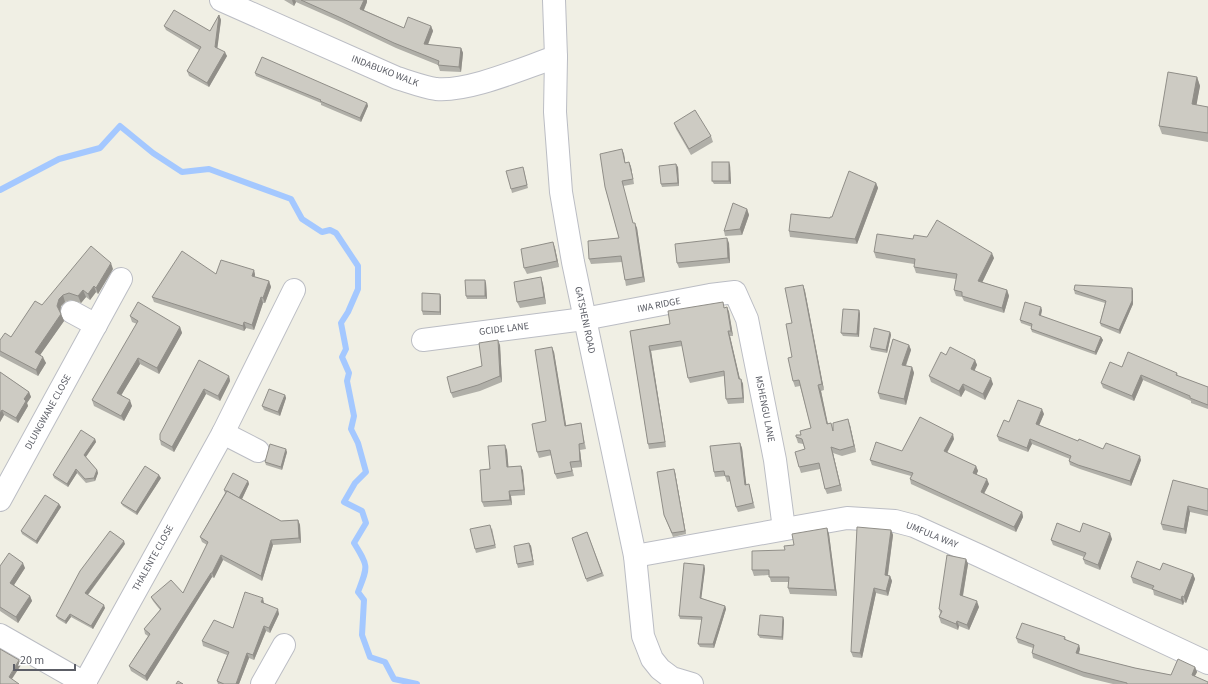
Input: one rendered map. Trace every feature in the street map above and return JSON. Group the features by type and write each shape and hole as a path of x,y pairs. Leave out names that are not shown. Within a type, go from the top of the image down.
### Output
{"street":[{"name":"INDABUKO WALK","path":"221,0 285,30 397,78 437,89 475,84 556,57"},
{"name":"GATSHENI ROAD","path":"554,0 556,57 555,112 561,192 584,319 635,556 643,636 647,648 660,669 672,678 692,684"},
{"name":"DLUNGWANE CLOSE","path":"0,500 122,279"},
{"name":"THALENTE CLOSE","path":"85,684 223,433 294,290"},
{"name":"IWA RIDGE","path":"584,319 710,295 735,292"},
{"name":"MSHENGU LANE","path":"735,292 747,319 775,460 784,529"},
{"path":"72,312 96,325"},
{"name":"GCIDE LANE","path":"423,340 584,319"},
{"path":"223,433 258,451"},
{"name":"UMFULA WAY","path":"635,556 846,518 895,521 914,526 1208,663"},
{"path":"0,635 85,684"},
{"path":"262,684 284,645"}],"building":[{"path":"301,0 364,0 360,9 404,28 408,17 431,26 424,44 461,48 459,67 438,65 439,61 394,43"},
{"path":"174,10 210,31 219,15 215,47 225,52 207,83 187,71 201,47 164,26"},
{"path":"262,57 367,103 360,118 255,73"},
{"path":"1168,72 1197,77 1192,104 1208,107 1208,133 1159,126"},
{"path":"695,110 711,136 689,149 674,123"},
{"path":"622,149 625,163 629,162 633,179 622,181 633,223 635,223 643,277 625,280 621,256 589,259 588,241 619,238 605,187 600,154"},
{"path":"712,162 729,162 729,181 712,181"},
{"path":"676,164 678,183 661,184 659,166"},
{"path":"523,167 527,185 511,189 506,171"},
{"path":"849,171 876,183 855,239 789,231 791,214 832,217"},
{"path":"733,203 747,209 740,229 724,231"},
{"path":"937,220 992,253 978,281 1007,290 1002,308 962,296 962,292 954,290 957,274 914,267 915,259 874,252 877,234 913,239 914,235 927,237"},
{"path":"727,238 728,258 677,263 675,244"},
{"path":"553,242 557,261 524,268 521,249"},
{"path":"91,246 111,263 96,288 94,286 88,294 83,290 78,296 69,293 63,295 59,299 57,306 61,314 35,352 43,357 36,370 0,351 0,340 5,333 11,337 35,301 42,305"},
{"path":"182,251 216,274 221,260 254,270 252,276 269,281 263,298 261,297 252,325 244,322 243,326 152,297"},
{"path":"541,277 544,297 517,302 514,282"},
{"path":"465,280 485,280 485,296 466,296"},
{"path":"803,285 822,384 818,385 827,424 831,423 833,431 833,423 848,419 854,446 840,450 831,447 840,485 825,489 819,463 799,467 795,452 805,449 802,439 796,437 796,435 801,435 800,431 811,428 799,380 793,381 788,358 792,357 786,324 792,323 785,288"},
{"path":"1075,285 1132,288 1132,301 1119,330 1100,323 1106,301 1074,290"},
{"path":"422,293 440,294 440,312 422,311"},
{"path":"138,302 180,327 157,368 138,358 117,393 130,400 121,416 92,400 138,321 130,316"},
{"path":"723,302 724,308 727,307 731,331 728,331 739,379 741,379 743,398 726,399 724,371 688,378 681,341 649,346 665,442 648,444 630,331 670,324 668,311"},
{"path":"1025,302 1041,307 1039,315 1101,337 1095,352 1031,329 1032,324 1020,320"},
{"path":"843,309 859,310 857,334 841,333"},
{"path":"874,328 890,332 886,350 870,347"},
{"path":"893,339 909,345 902,365 912,367 904,399 878,393"},
{"path":"498,340 500,376 478,385 451,393 447,377 482,366 479,343"},
{"path":"552,347 565,426 581,423 584,443 579,444 580,461 570,462 572,471 555,474 550,450 537,452 532,424 546,421 535,350"},
{"path":"950,347 975,360 971,369 991,378 983,394 963,384 959,391 929,376 941,352 946,355"},
{"path":"1128,352 1177,373 1176,375 1208,387 1208,405 1141,375 1132,396 1101,383 1110,362 1122,367"},
{"path":"199,360 229,376 218,396 204,389 172,447 160,440 160,434"},
{"path":"0,372 29,392 24,399 26,401 16,418 2,410 0,413"},
{"path":"269,389 285,395 278,412 262,406"},
{"path":"1018,400 1042,409 1036,424 1078,441 1079,439 1103,449 1106,443 1140,456 1130,481 1078,465 1069,461 1071,456 1030,439 1027,448 997,436 1004,420 1009,422"},
{"path":"920,417 953,434 944,451 976,466 973,473 987,479 981,492 1022,512 1014,527 910,479 913,473 870,460 876,442 902,451"},
{"path":"81,430 95,439 84,455 97,470 94,478 85,479 76,469 67,484 53,475"},
{"path":"740,443 745,485 749,484 753,503 736,507 729,476 725,476 724,471 714,472 710,446"},
{"path":"270,444 286,449 281,467 265,462"},
{"path":"505,445 507,467 521,466 524,490 509,491 510,500 482,502 480,470 490,469 488,446"},
{"path":"145,466 159,475 136,512 121,503"},
{"path":"674,469 685,531 672,533 664,515 657,472"},
{"path":"233,473 248,481 239,498 224,490"},
{"path":"1173,480 1208,489 1208,511 1188,506 1184,529 1161,524"},
{"path":"227,491 281,521 298,520 299,538 271,540 261,576 221,555 212,573 145,676 129,666 150,634 144,629 161,609 151,597 171,580 183,593 208,542 200,537"},
{"path":"45,495 59,504 36,541 21,531"},
{"path":"1057,523 1080,532 1083,523 1110,533 1098,565 1083,559 1086,553 1051,540"},
{"path":"490,525 495,545 475,549 470,529"},
{"path":"857,527 891,530 885,575 890,576 886,591 874,588 860,653 851,652"},
{"path":"827,528 835,590 788,588 789,577 769,577 769,570 752,570 752,551 785,550 784,546 794,545 792,534"},
{"path":"110,531 124,541 85,593 104,605 91,626 70,614 65,621 56,616 80,571"},
{"path":"587,532 602,573 586,579 572,538"},
{"path":"529,543 533,561 517,564 514,546"},
{"path":"9,553 23,563 10,583 30,596 16,617 0,607 0,566"},
{"path":"947,555 966,559 960,595 977,601 967,625 957,621 956,624 939,617 942,611 939,609"},
{"path":"1137,561 1160,570 1163,563 1193,574 1184,597 1182,596 1181,600 1152,589 1154,586 1131,577"},
{"path":"684,563 704,565 700,598 725,606 713,644 698,644 702,617 679,616"},
{"path":"245,592 263,598 261,602 278,609 269,628 264,626 253,655 247,653 236,684 224,684 217,681 229,652 202,641 214,620 233,628"},
{"path":"760,615 783,617 782,637 758,635"},
{"path":"1022,623 1065,637 1064,639 1079,645 1076,653 1135,668 1171,675 1178,659 1195,667 1192,675 1208,682 1208,684 1127,684 1083,672 1032,653 1034,645 1016,638"},
{"path":"0,649 19,660 9,677 19,684 0,684"},
{"path":"178,681 183,684 176,684"}],"waterway":[{"path":"0,190 59,159 100,148 120,126 153,153 182,172 209,169 291,199 302,219 322,232 330,230 336,233 358,266 358,289 348,312 341,323 346,349 342,357 349,373 347,381 354,416 351,429 358,443 366,472 355,483 344,502 362,511 366,523 354,543 362,557 365,567 364,577 358,592 364,600 362,635 370,657 385,662 394,679 417,684"}]}
